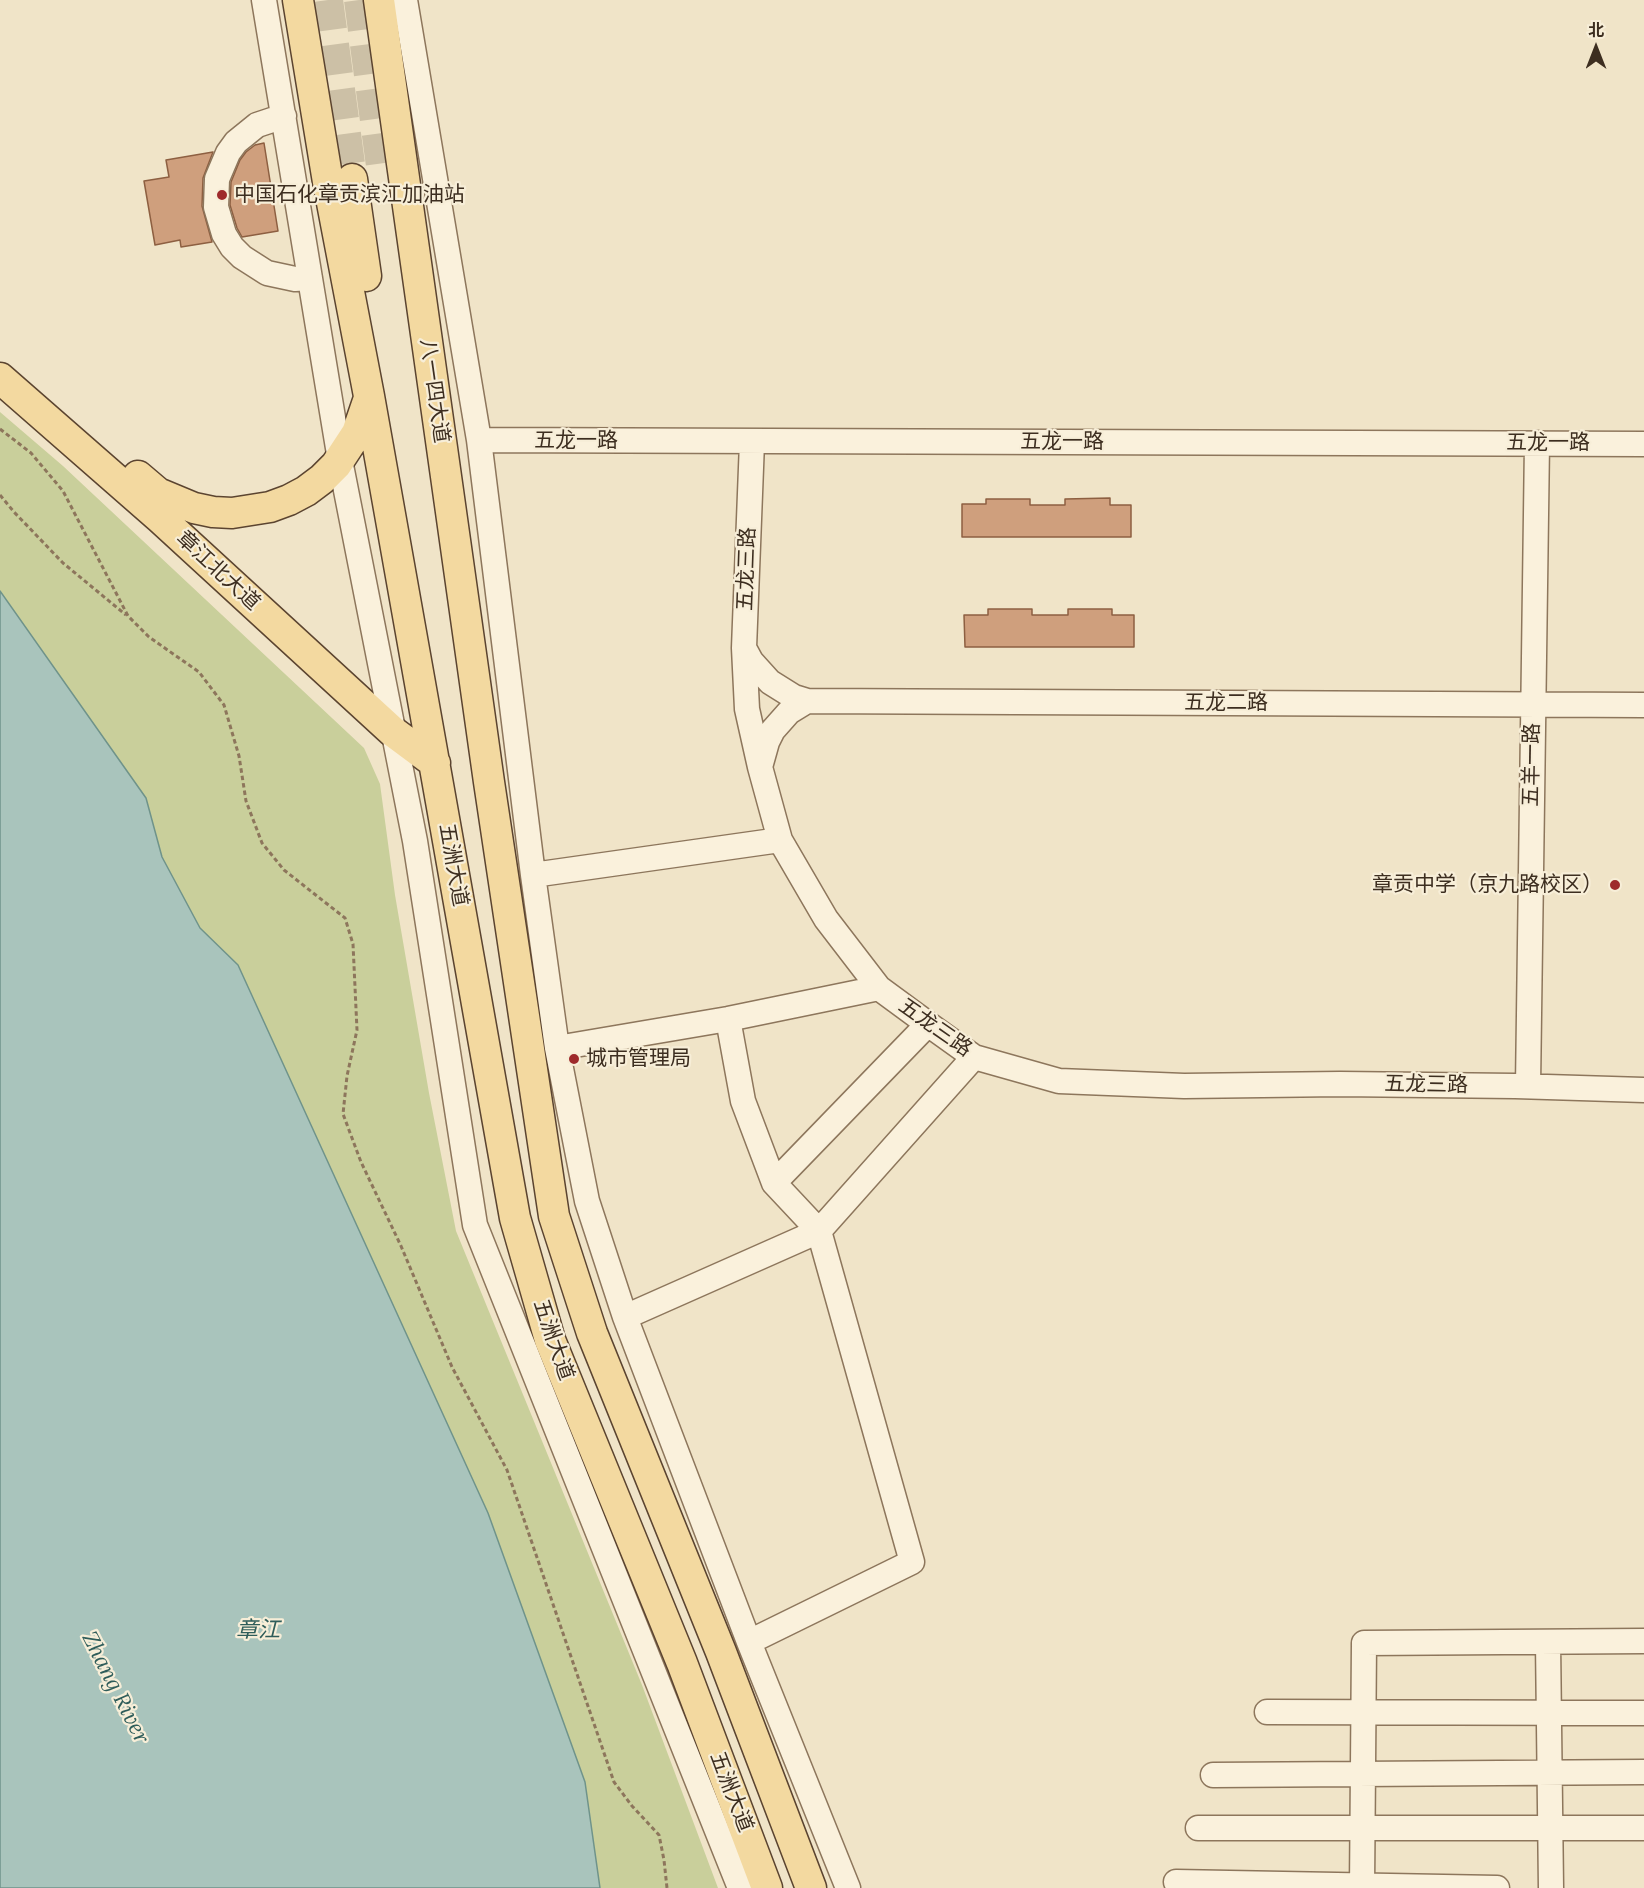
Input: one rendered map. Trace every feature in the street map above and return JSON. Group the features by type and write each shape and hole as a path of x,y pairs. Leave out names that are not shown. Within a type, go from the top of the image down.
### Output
{"main road":[{"path":"298,0 328,182 435,763"},
{"name":"八一四大道","path":"379,0 489,782"},
{"path":"382,173 489,782"},
{"path":"352,179 435,763"},
{"path":"0,356 158,493 194,508 222,512 252,511 279,504 306,491 322,479 340,460 357,433 369,396"},
{"name":"章江北大道","path":"0,378 160,518 392,731 435,763"},
{"name":"五洲大道","path":"435,763 515,1218 547,1329 682,1663 767,1888"},
{"name":"五洲大道","path":"489,782 554,1216 592,1333 717,1641 811,1888"}],"street":[{"path":"405,0 479,440 557,1048 587,1201 625,1317 749,1642 848,1888"},
{"path":"265,2 340,460 415,841 475,1225 740,1888"},
{"path":"284,116 257,125 232,148 221,166 217,179 216,207 225,234 232,247 242,257 267,273 295,279 310,278"},
{"name":"五龙一路","path":"479,440 1644,444"},
{"name":"五龙三路","path":"752,442 744,648 747,709 780,840 826,919 879,988 928,1024 974,1057 1059,1081 1184,1086 1340,1084 1644,1090"},
{"name":"五羊一路","path":"1527,1086 1537,443"},
{"path":"744,648 755,666 770,682 794,697 807,701"},
{"path":"760,767 773,730 789,712 807,701"},
{"name":"五龙二路","path":"807,701 1644,705"},
{"path":"533,875 780,840"},
{"path":"557,1048 728,1019 879,988"},
{"path":"728,1019 743,1101 774,1183 819,1232 912,1562 749,1642"},
{"path":"774,1183 928,1024"},
{"path":"625,1317 819,1232 974,1057"},
{"path":"1548,1641 1551,1888"},
{"path":"1362,1886 1364,1643 1644,1641"},
{"path":"1267,1712 1644,1713"},
{"path":"1213,1775 1644,1772"},
{"path":"1198,1828 1644,1828"},
{"path":"1176,1882 1497,1888"}],"path":[{"path":"0,429 31,453 63,491 128,616"},
{"path":"0,495 63,563 128,616 149,637 200,672 224,705 239,756 246,801 262,843 284,870 345,918 353,944 357,1030 347,1076 343,1114 361,1162 401,1246 453,1367 507,1470 614,1782 632,1806 659,1835 667,1888"}],"green space":[{"path":"0,412 63,466 364,748 380,784 395,895 429,1093 456,1231 642,1685 718,1888 600,1888 585,1782 488,1513 238,965 200,928 162,857 146,798 0,591"}],"water":[{"name":"章江","path":"0,591 146,798 162,857 200,928 238,965 488,1513 585,1782 600,1888 0,1888"}],"building":[{"path":"264,143 278,231 242,237 230,205 231,182 246,152 255,145"},
{"path":"213,152 203,178 202,206 212,242 181,247 180,240 155,245 144,181 169,177 166,160"},
{"path":"1110,498 1110,505 1131,505 1131,537 962,537 962,504 986,504 986,499 1030,499 1030,505 1065,505 1065,499"},
{"path":"988,609 1032,609 1032,615 1068,615 1068,609 1112,609 1112,615 1134,615 1134,647 965,647 964,615 988,615"}],"tunnel":[{"path":"328,0 352,179"},
{"path":"359,0 382,173"}],"place":[{"name":"中国石化章贡滨江加油站","path":"222,195"},
{"name":"章贡中学（京九路校区）","path":"1615,885"},
{"name":"城市管理局","path":"574,1059"}],"water label":[{"name":"Zhang River","path":"115,1688"}]}
